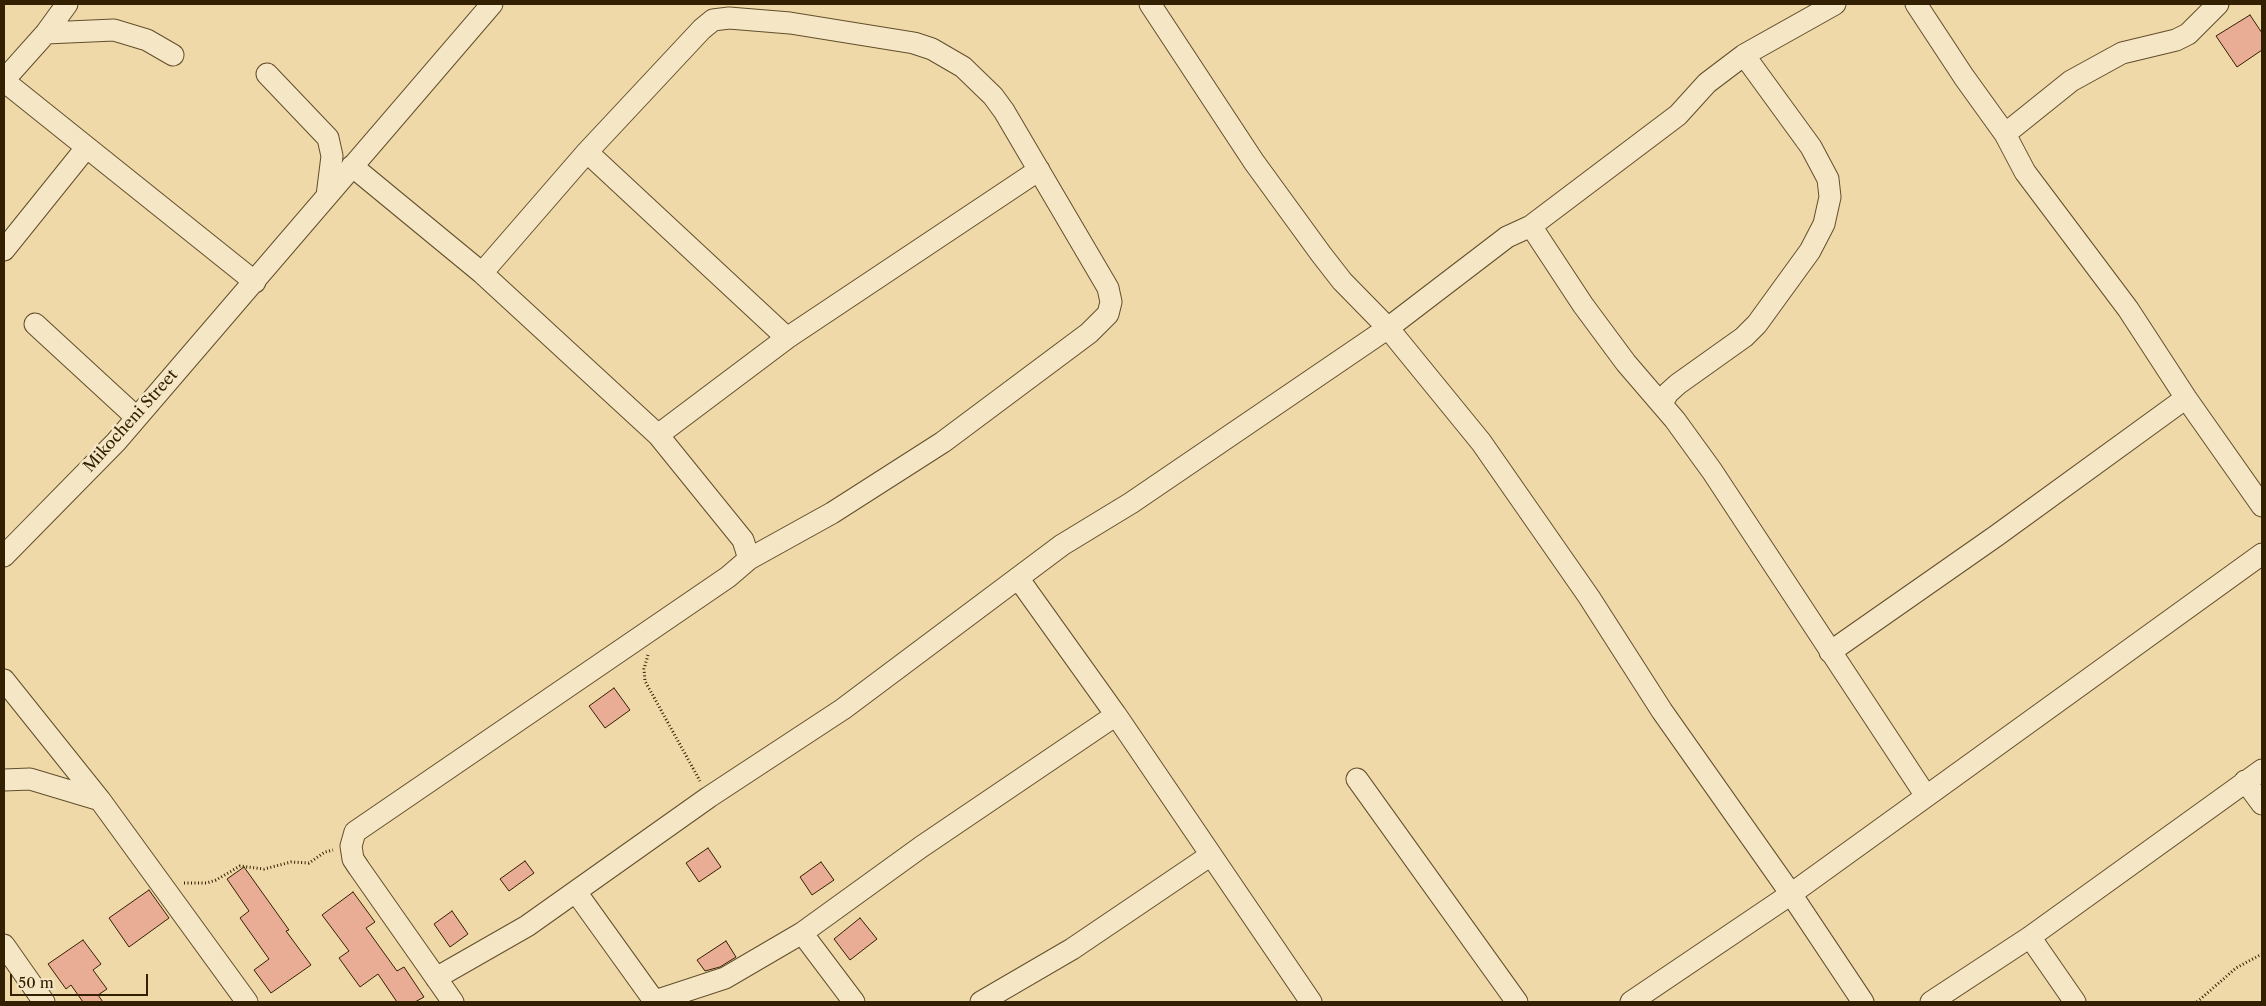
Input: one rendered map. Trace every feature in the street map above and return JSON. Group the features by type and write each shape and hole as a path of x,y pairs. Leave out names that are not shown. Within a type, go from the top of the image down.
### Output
{"street":[{"path":"66,4 46,33 4,81 255,282"},
{"name":"Mikocheni Street","path":"5,553 116,442 492,4"},
{"path":"1150,4 1254,162 1321,254 1342,281 1388,328 1481,442 1588,597 1662,711 1791,894 1863,1002"},
{"path":"436,978 527,926 709,797 843,709 1062,545 1131,503 1388,328 1507,238 1531,226 1678,115 1707,83 1744,55 1835,4"},
{"path":"1916,4 1964,77 2005,134 2025,172 2128,309 2186,398 2262,506"},
{"path":"2005,134 2071,82 2122,53 2176,40 2188,34 2218,4"},
{"path":"453,1002 358,868 353,858 351,846 355,832 362,825 479,748 728,577 749,559 832,513 943,442 1089,333 1108,314 1111,302 1108,288 1040,170 993,96 963,67 948,57 914,44 790,23 729,18 720,18 707,24 587,152 482,273"},
{"path":"46,33 114,30 147,40 173,56"},
{"path":"1662,403 1668,392 1744,337 1757,324 1810,251 1824,224 1830,198 1828,179 1811,147 1744,55"},
{"path":"267,74 328,138 332,156 327,196"},
{"path":"4,250 86,148"},
{"path":"587,152 787,338"},
{"path":"352,166 482,273 658,435 743,540 749,559"},
{"path":"658,435 787,338 1040,170"},
{"path":"1531,226 1583,305 1631,370 1662,403 1717,479 1926,796"},
{"path":"35,324 136,417"},
{"path":"1830,652 2003,531 2186,398"},
{"path":"1645,998 2261,557"},
{"path":"1018,578 1116,715 1311,1002"},
{"path":"4,680 100,800 247,1002"},
{"path":"576,892 655,1002 725,978 802,933 921,847 1116,715"},
{"path":"1931,1002 2030,937 2254,775 2262,804"},
{"path":"4,780 30,779 100,800"},
{"path":"1357,779 1518,1002"},
{"path":"981,1002 1072,949 1211,855"},
{"path":"802,933 854,1002"},
{"path":"2030,937 2075,1002"},
{"path":"4,945 44,1002"}],"path":[{"path":"660,622 644,669 645,681 709,797"},
{"path":"162,884 207,883 240,866 264,869 291,862 310,863 325,852 351,846"},
{"path":"2197,1002 2236,968 2262,954"}],"building":[{"path":"2250,15 2262,33 2262,50 2237,67 2216,36"},
{"path":"614,688 630,710 605,728 589,706"},
{"path":"708,848 721,867 699,882 686,863"},
{"path":"525,861 534,873 509,891 500,879"},
{"path":"821,862 834,880 812,895 800,877"},
{"path":"244,867 289,930 286,931 311,965 271,993 254,970 269,959 240,918 249,911 227,879"},
{"path":"149,890 169,918 129,947 109,918"},
{"path":"353,892 375,922 366,928 397,971 404,967 424,997 415,1002 397,1002 378,974 360,987 339,958 349,951 322,915"},
{"path":"452,911 468,934 450,947 434,924"},
{"path":"860,918 877,939 850,960 834,939"},
{"path":"83,940 101,964 93,970 107,989 98,995 103,1002 83,1002 71,985 66,989 48,964"},
{"path":"726,941 736,957 720,967 705,971 697,960"}]}
